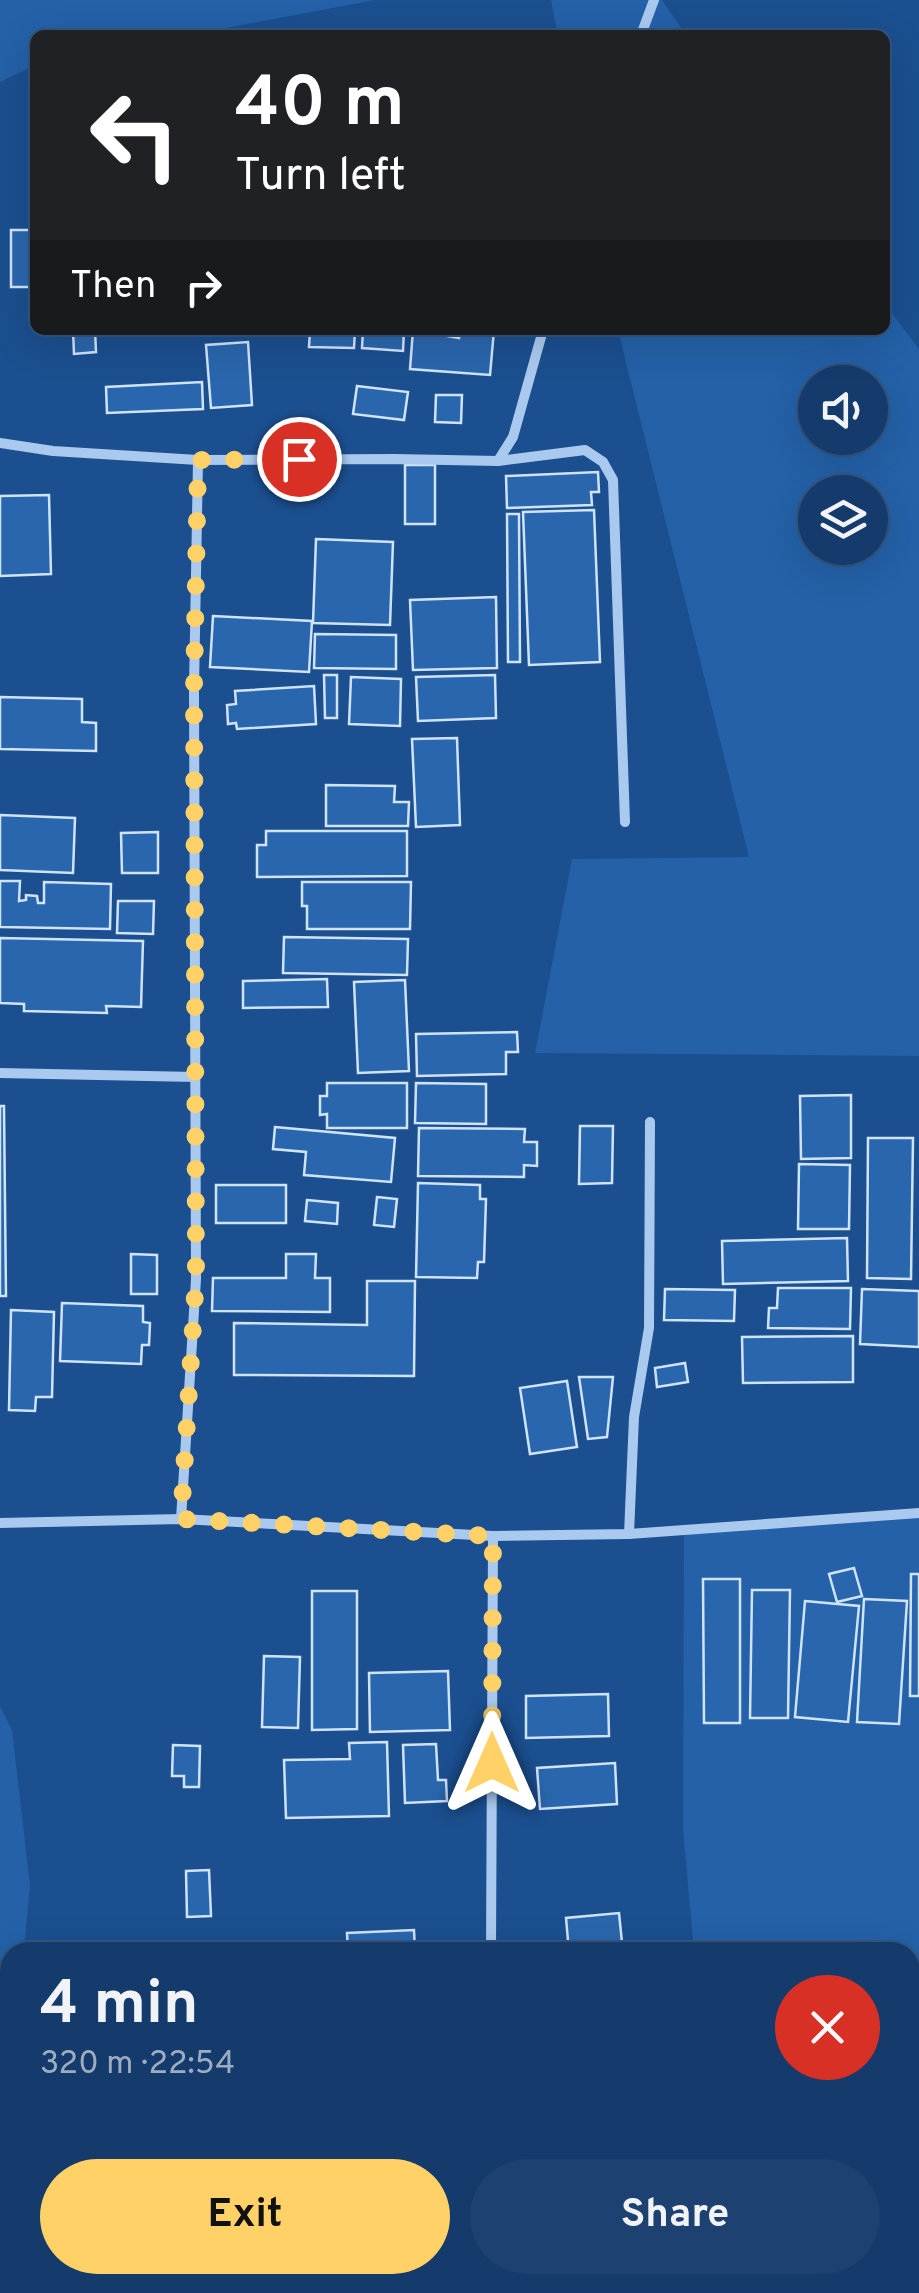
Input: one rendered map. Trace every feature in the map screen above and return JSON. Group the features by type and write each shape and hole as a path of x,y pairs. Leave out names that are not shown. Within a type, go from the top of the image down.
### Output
{"street":[{"path":"643,30 654,0"},
{"path":"498,461 513,436 542,335"},
{"path":"0,444 198,460 498,461 585,450 603,462 614,480 625,822"},
{"path":"181,1519 196,1278 194,689 198,460"},
{"path":"0,1073 196,1077"},
{"path":"629,1534 634,1417 649,1328 650,1122"},
{"path":"0,1523 181,1519 493,1536 629,1534 919,1514"},
{"path":"491,1942 493,1536"}],"shaded area":[{"path":"0,0 375,0 215,30 30,30 30,67 0,82"},
{"path":"551,0 662,0 683,30 557,30"},
{"path":"890,311 919,349 919,1056 535,1053 572,859 749,857 619,335 890,335"},
{"path":"919,1509 919,1942 693,1942 683,1828 684,1525"},
{"path":"0,1706 12,1730 30,1885 25,1942 0,1942"}],"building":[{"path":"11,230 30,230 30,287 11,287"},
{"path":"73,335 95,335 96,352 74,354"},
{"path":"310,335 355,335 354,348 309,347"},
{"path":"363,335 404,335 403,351 362,348"},
{"path":"413,335 494,335 490,375 410,369"},
{"path":"248,342 252,405 211,408 206,345"},
{"path":"202,382 203,409 107,413 106,387"},
{"path":"357,386 408,392 404,420 353,414"},
{"path":"436,395 462,395 461,423 435,422"},
{"path":"405,465 435,465 435,524 405,524"},
{"path":"598,472 599,492 591,492 592,505 507,508 506,476"},
{"path":"49,495 51,574 0,576 0,496"},
{"path":"594,510 600,662 529,665 523,512"},
{"path":"507,514 519,514 520,662 508,662"},
{"path":"316,539 393,542 390,625 313,623"},
{"path":"496,597 497,668 413,670 410,600"},
{"path":"213,616 312,621 309,672 210,667"},
{"path":"315,634 396,635 396,669 314,668"},
{"path":"324,675 337,675 337,718 325,718"},
{"path":"495,675 496,718 418,721 416,677"},
{"path":"351,677 401,679 400,726 349,724"},
{"path":"314,686 316,724 237,729 236,723 228,724 227,705 236,704 235,691"},
{"path":"0,697 82,699 82,722 96,723 96,751 0,749"},
{"path":"457,738 460,825 416,827 412,739"},
{"path":"326,785 395,786 394,802 409,802 408,826 326,826"},
{"path":"0,815 75,818 73,873 0,870"},
{"path":"266,831 407,831 407,876 257,877 257,845 266,845"},
{"path":"158,832 158,873 122,873 121,833"},
{"path":"0,881 20,881 19,901 26,900 26,895 37,896 38,903 44,903 44,882 111,884 110,929 0,927"},
{"path":"302,882 411,882 410,929 307,929"},
{"path":"118,901 154,901 153,934 117,933"},
{"path":"284,937 408,939 407,975 283,973"},
{"path":"0,938 143,941 141,1007 106,1006 107,1013 24,1011 24,1004 0,1003"},
{"path":"327,979 328,1007 243,1008 243,981"},
{"path":"405,980 409,1071 358,1073 354,982"},
{"path":"517,1032 518,1052 506,1052 506,1074 417,1076 416,1034"},
{"path":"327,1083 407,1083 407,1128 327,1128 327,1114 320,1115 320,1096 327,1096"},
{"path":"416,1083 486,1084 486,1124 415,1123"},
{"path":"851,1095 851,1158 801,1159 800,1096"},
{"path":"0,1106 4,1106 6,1296 0,1296"},
{"path":"580,1126 613,1126 612,1183 579,1184"},
{"path":"275,1127 395,1138 391,1182 304,1175 306,1152 273,1149"},
{"path":"419,1128 525,1129 524,1142 537,1142 537,1166 524,1165 524,1177 418,1176"},
{"path":"868,1138 913,1138 911,1279 867,1278"},
{"path":"799,1164 850,1165 849,1229 798,1229"},
{"path":"418,1183 480,1185 480,1199 486,1199 484,1262 478,1262 477,1278 416,1277"},
{"path":"216,1185 286,1185 286,1223 216,1223"},
{"path":"377,1197 397,1199 394,1227 374,1225"},
{"path":"307,1200 338,1203 337,1224 305,1221"},
{"path":"847,1238 848,1281 723,1284 722,1241"},
{"path":"131,1254 157,1255 157,1294 131,1294"},
{"path":"286,1254 316,1254 315,1278 330,1278 330,1312 212,1311 213,1278 286,1278"},
{"path":"367,1281 415,1281 414,1376 234,1375 234,1323 367,1325"},
{"path":"778,1288 851,1288 850,1329 768,1328 769,1308 777,1308"},
{"path":"665,1289 735,1290 734,1321 664,1320"},
{"path":"862,1289 919,1291 919,1347 860,1344"},
{"path":"62,1303 143,1306 143,1322 150,1323 149,1345 142,1345 141,1364 60,1361"},
{"path":"11,1310 54,1312 52,1397 36,1397 35,1411 9,1410"},
{"path":"853,1336 853,1382 743,1383 742,1337"},
{"path":"685,1363 688,1382 657,1387 655,1368"},
{"path":"579,1377 613,1377 607,1437 588,1439"},
{"path":"567,1381 577,1447 530,1454 520,1388"},
{"path":"854,1568 862,1596 837,1602 829,1574"},
{"path":"911,1574 919,1574 919,1696 910,1696"},
{"path":"703,1579 740,1579 740,1723 704,1723"},
{"path":"752,1590 790,1590 788,1718 750,1718"},
{"path":"312,1591 357,1591 357,1729 312,1730"},
{"path":"864,1599 907,1601 899,1724 857,1722"},
{"path":"805,1601 859,1606 848,1722 795,1717"},
{"path":"264,1656 300,1657 298,1728 262,1727"},
{"path":"448,1671 450,1730 370,1732 369,1673"},
{"path":"608,1694 609,1736 526,1738 526,1696"},
{"path":"387,1742 389,1816 286,1818 284,1760 350,1759 349,1743"},
{"path":"436,1744 438,1780 446,1780 447,1801 405,1803 403,1745"},
{"path":"173,1745 200,1746 199,1787 184,1787 184,1776 172,1776"},
{"path":"615,1763 617,1804 540,1809 537,1768"},
{"path":"209,1870 211,1916 187,1917 186,1871"},
{"path":"619,1913 622,1942 568,1942 566,1918"},
{"path":"414,1930 415,1942 347,1942 347,1933"}],"route":[{"path":"299,459 198,460 194,689 198,1178 181,1519 493,1536 492,1763"}]}
